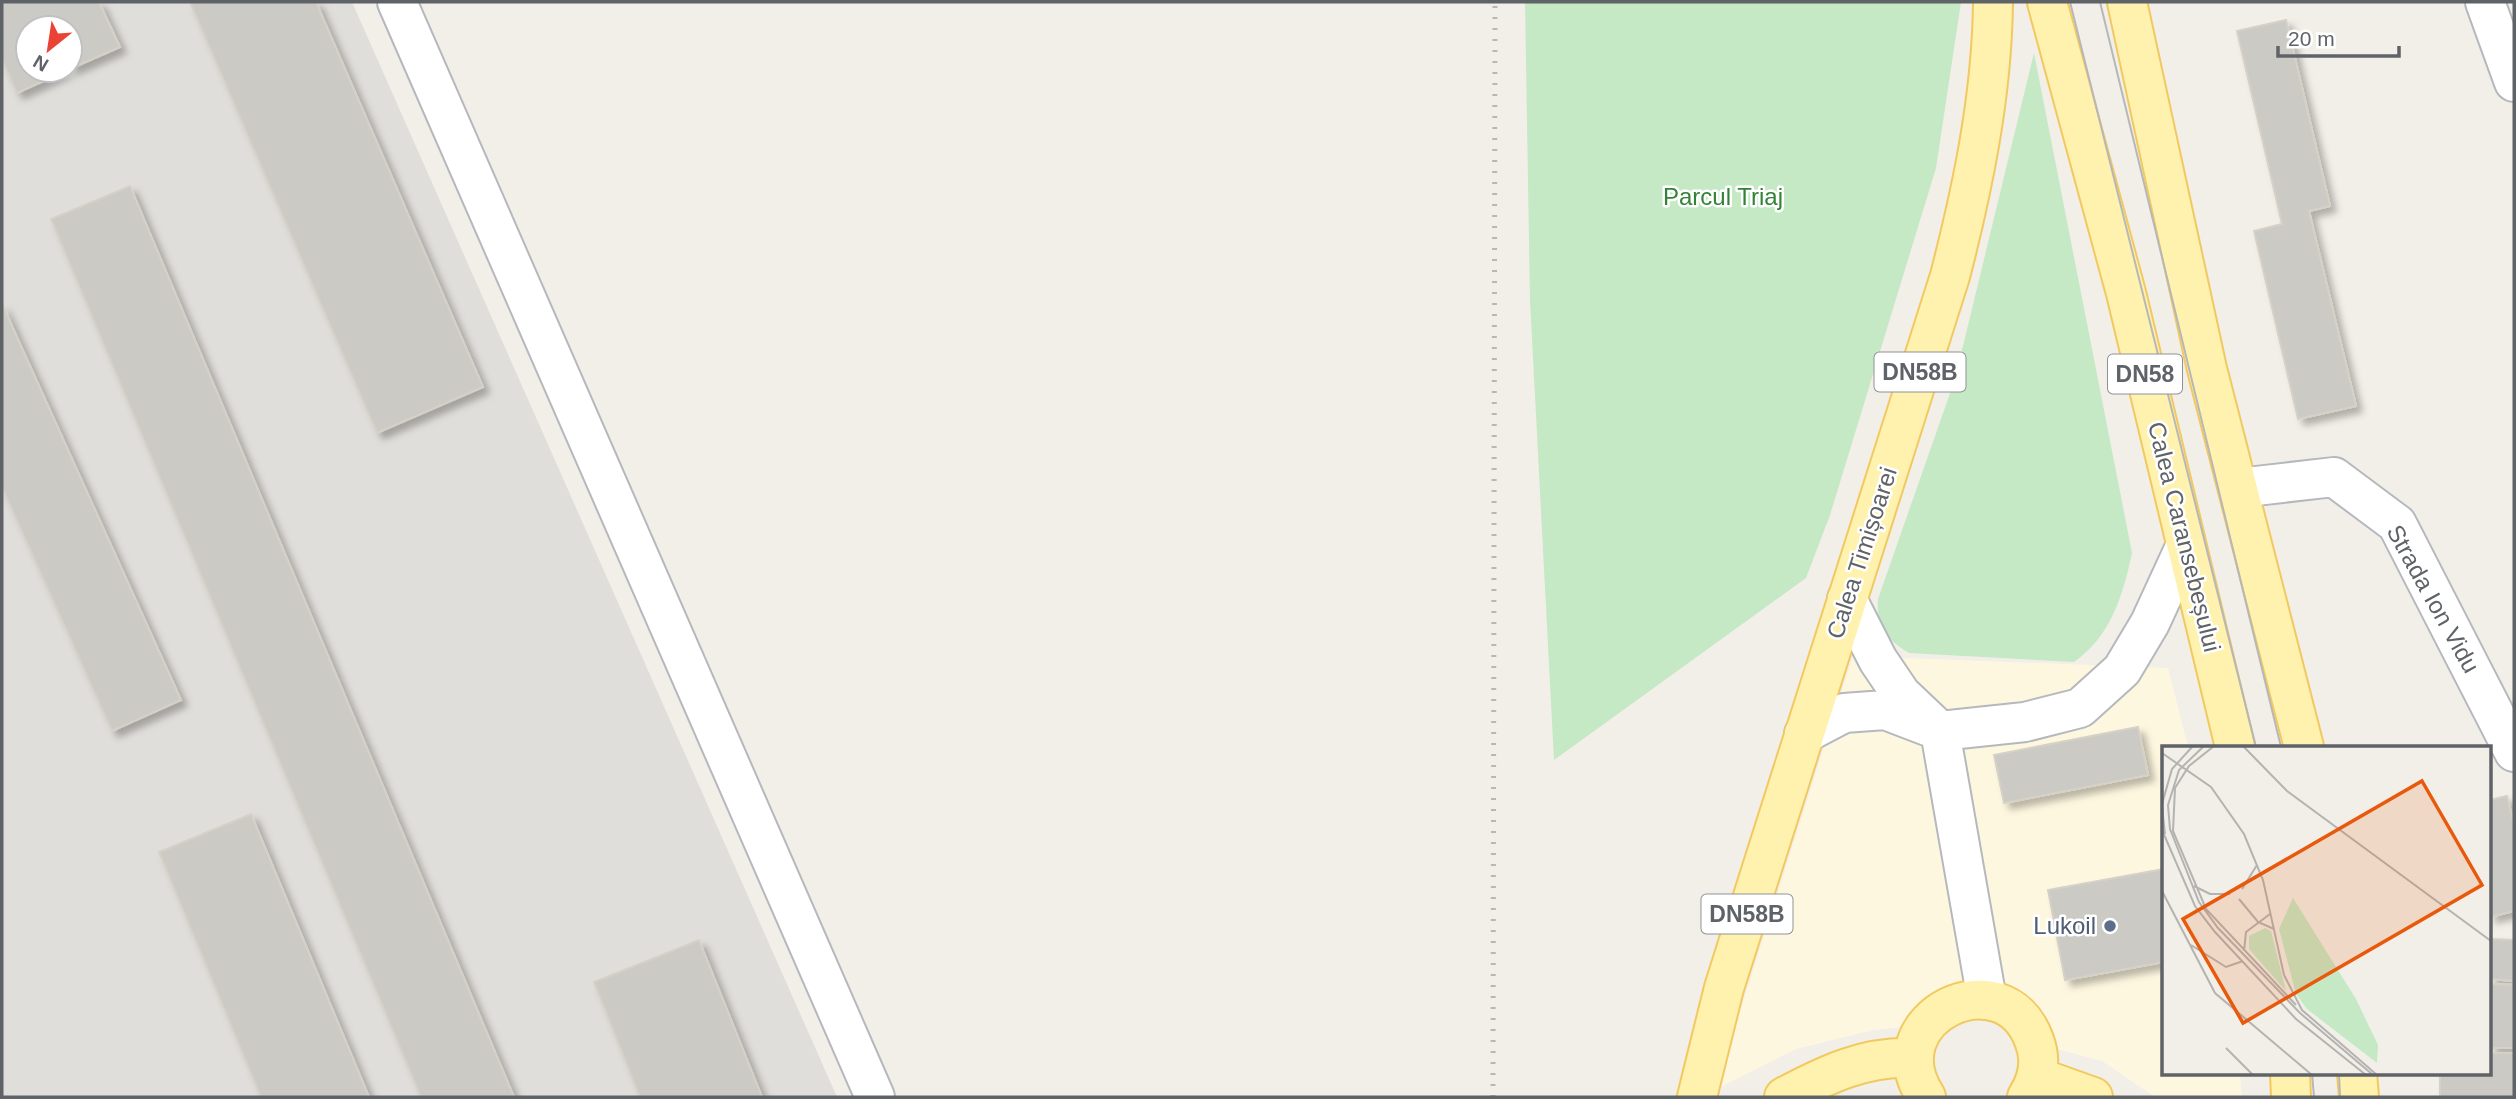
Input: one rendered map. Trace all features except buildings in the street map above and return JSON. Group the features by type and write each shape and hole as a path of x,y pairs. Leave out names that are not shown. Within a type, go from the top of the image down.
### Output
{"main road":[{"name":"Calea Timișoarei","path":"1697,1097 1724,988 1950,276 1972,190 1985,105 1993,2"},
{"name":"Calea Caransebeșului","path":"2048,2 2126,293 2235,746"},
{"name":"DN58","path":"2127,2 2207,369 2304,746"},
{"path":"1926,1097 1915,1074 1914,1058 1923,1028 1937,1013 1966,1000 1986,1000 2013,1012 2028,1028 2037,1048 2032,1087 2093,1097"},
{"path":"1784,1097 1821,1077 1856,1063 1884,1057 1914,1058"},
{"path":"2290,1074 2291,1097"},
{"path":"2357,1074 2359,1097"}],"street":[{"path":"397,2 875,1097"},
{"path":"2485,2 2514,82"},
{"name":"Strada Ion Vidu","path":"2238,488 2334,477 2397,524 2514,752"},
{"path":"1804,734 1844,713 1885,710 1940,731 2025,722 2080,708 2122,670 2150,623 2185,547"},
{"path":"1847,599 1878,660 1901,694 1940,731 1986,1000"}],"shaded area":[{"path":"2,2 352,2 837,1097 2,1097"},
{"path":"1853,656 2168,668 2188,746 2162,746 2162,1074 2240,1074 2242,1097 2155,1097 2102,1061 2050,1047 2031,1013 1873,1030 1796,1049 1715,1090"}],"green space":[{"name":"Parcul Triaj","path":"1525,2 1961,2 1936,168 1830,515 1806,578 1554,760 1530,300"},
{"path":"2034,53 2132,553 2114,614 2087,652 2074,662 1909,653 1884,631 1879,617 1878,599 1955,379"}],"tram line":[{"path":"2070,2 2256,746"},
{"path":"2100,2 2281,746"},
{"path":"2312,1074 2314,1097"},
{"path":"2339,1074 2340,1097"}],"railway":[{"path":"1493,1097 1495,2"}],"place":[{"name":"Lukoil","path":"2110,926"}]}
